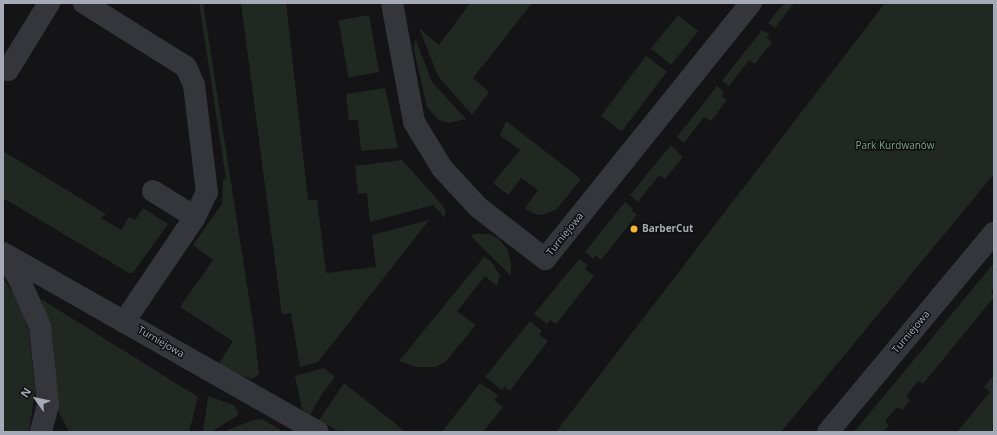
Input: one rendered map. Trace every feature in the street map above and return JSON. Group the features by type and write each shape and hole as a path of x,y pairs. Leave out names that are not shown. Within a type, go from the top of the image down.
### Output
{"street":[{"path":"8,70 49,3"},
{"path":"84,3 186,67 194,85 207,192 195,217 124,322"},
{"name":"Turniejowa","path":"392,3 414,122 442,168 478,207 545,259 751,3"},
{"path":"153,191 195,217"},
{"name":"Turniejowa","path":"828,432 994,233"},
{"name":"Turniejowa","path":"3,253 263,400 310,430"},
{"name":"Turniejowa","path":"3,253 19,279 40,326 48,405 41,432"}],"green space":[{"path":"199,3 203,3 255,336 259,374 252,379 220,370 220,362 233,341 180,307 213,260 193,245 222,204 223,180 226,179"},
{"path":"241,3 286,3 308,200 317,200 326,273 376,267 372,235 429,220 318,362 300,367 291,313 282,315"},
{"path":"470,3 532,3 473,78 489,92 472,115 438,76 419,28 439,45"},
{"path":"784,3 794,3 775,28 768,23"},
{"name":"Park Kurdwanów","path":"885,3 994,3 994,174 781,432 556,432"},
{"path":"369,15 379,72 349,78 338,20"},
{"path":"678,15 698,31 671,65 651,48"},
{"path":"762,30 769,34 767,38 772,42 755,64 749,60 729,86 722,81"},
{"path":"415,38 432,82 466,119 449,123 439,120 427,107 414,50"},
{"path":"646,56 667,72 622,132 601,116"},
{"path":"717,86 724,92 721,96 727,100 711,121 704,117 684,143 677,137"},
{"path":"385,88 398,148 361,151 358,120 349,120 346,94"},
{"path":"506,121 581,179 557,209 542,215 534,214 525,208 538,190 521,178 508,195 493,183 520,150 500,135"},
{"path":"671,145 683,157 665,179 659,175 638,202 630,195"},
{"path":"3,151 106,214 101,218 121,230 129,217 135,220 143,208 168,224 133,273 129,273 3,198"},
{"path":"402,160 443,206 446,212 444,217 433,205 370,222 367,193 358,194 355,166"},
{"path":"625,202 633,208 632,211 637,215 601,260 596,255 593,259 585,252"},
{"path":"474,234 490,234 499,239 507,249 511,262 511,276 471,236"},
{"path":"484,257 491,261 500,276 497,286 485,276 457,311 476,325 446,361 436,367 416,367 399,361"},
{"path":"579,259 588,265 585,269 594,276 556,324 550,320 547,324 534,314"},
{"path":"994,263 994,288 991,292 994,297 923,384 918,381 906,396 910,400 902,410 897,407 885,421 889,425 883,432 854,432"},
{"path":"3,278 20,303 29,331 35,391 29,432 3,432"},
{"path":"41,299 198,397 189,432 69,432 56,407 53,343"},
{"path":"530,321 542,331 539,334 548,341 510,391 504,386 502,390 485,377"},
{"path":"324,368 335,377 322,394 310,415 302,409 295,376"},
{"path":"994,375 994,432 957,432 990,392 984,387"},
{"path":"344,383 406,432 340,432 319,420"},
{"path":"480,383 498,395 494,400 503,407 483,432 442,432"},
{"path":"208,396 234,405 238,412 237,416 211,432 203,432"},
{"path":"262,419 284,432 223,432 253,420"}],"place":[{"name":"BarberCut","path":"634,229"}]}
